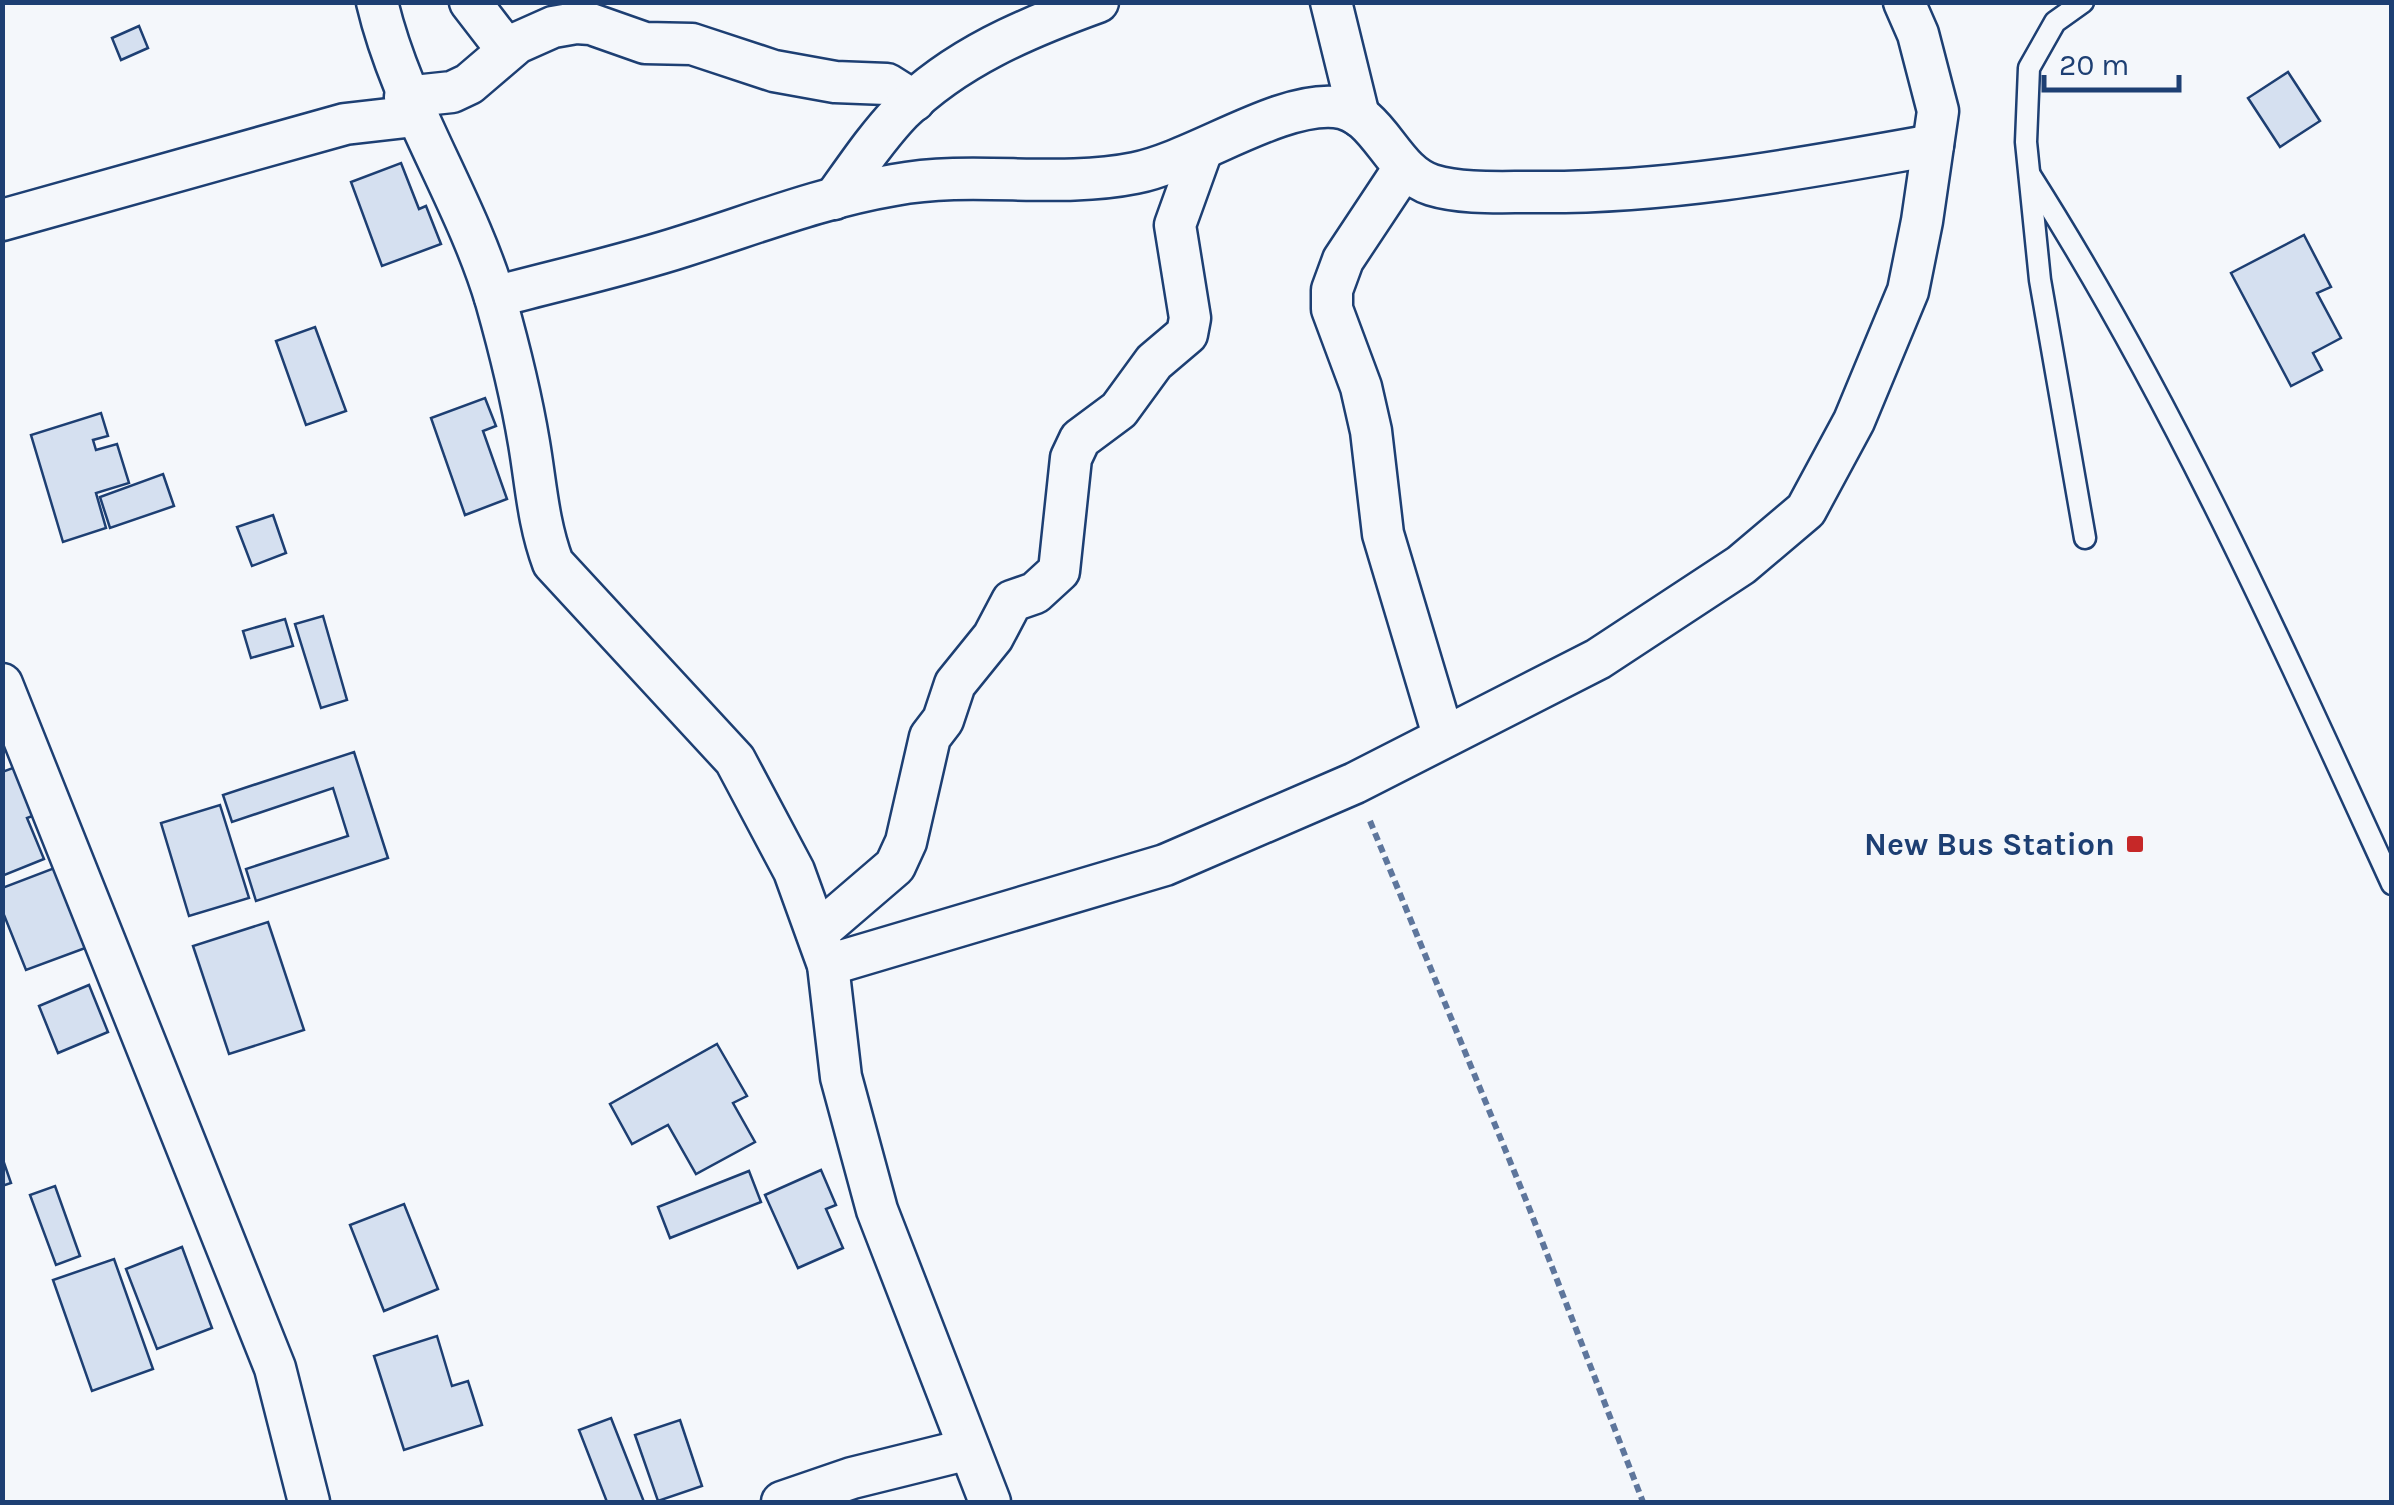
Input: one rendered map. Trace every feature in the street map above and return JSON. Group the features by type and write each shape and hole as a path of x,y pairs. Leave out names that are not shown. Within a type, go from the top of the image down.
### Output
{"street":[{"path":"377,2 410,106 452,185 494,297 529,444 540,526 553,563 735,760 794,872 823,949 841,1077 877,1210 990,1502"},
{"path":"470,2 507,50"},
{"path":"834,199 914,101 998,42 1098,2"},
{"path":"1330,2 1359,116 1402,171 1432,186 1493,192 1592,193 1711,184 1934,146"},
{"path":"823,949 1165,865 1354,783 1598,659 1741,565 1806,510 1854,421 1908,291 1938,111 1918,34 1904,2"},
{"path":"2,220 452,92 469,84 507,50 552,27 591,24 645,43 692,44 774,71 886,84 914,101"},
{"path":"494,297 680,248 834,199 896,184 965,178 1046,181 1136,173 1294,112 1336,107 1359,116"},
{"path":"823,949 895,866 906,842 927,745 943,720 954,684 992,637 1012,601 1035,593 1059,571 1071,458 1080,438 1118,410 1154,362 1188,334 1190,318 1175,225 1202,150"},
{"path":"1402,171 1343,260 1332,290 1332,308 1361,387 1371,431 1383,534 1443,735"},
{"path":"2,684 275,1368 309,1502"},
{"path":"782,1502 852,1478 969,1449"}],"lane":[{"path":"2083,2 2056,22 2029,68 2030,175 2040,280 2085,538"},
{"path":"2030,175 2102,288 2182,436 2392,884"}],"path":[{"path":"1354,783 1528,1205 1643,1502"}],"building":[{"path":"139,26 148,48 121,60 112,38"},
{"path":"2288,72 2320,121 2280,147 2248,98"},
{"path":"401,163 419,209 426,206 441,244 382,266 351,182"},
{"path":"2304,235 2331,287 2317,293 2341,338 2313,353 2322,370 2291,386 2231,273"},
{"path":"315,327 346,411 306,425 276,341"},
{"path":"485,398 496,426 483,431 507,499 465,515 431,418"},
{"path":"101,413 108,436 93,440 96,450 117,444 129,483 96,493 106,528 63,542 31,435"},
{"path":"163,474 174,506 110,528 100,497"},
{"path":"273,515 286,553 252,566 237,527"},
{"path":"323,616 347,700 321,708 295,624"},
{"path":"285,619 293,646 251,658 243,631"},
{"path":"354,752 388,858 256,901 246,869 348,836 333,788 232,822 223,795"},
{"path":"18,766 38,814 27,818 44,859 2,876 2,772"},
{"path":"220,805 249,898 189,916 161,823"},
{"path":"57,867 88,947 26,970 2,910 2,888"},
{"path":"268,922 304,1030 229,1054 193,946"},
{"path":"89,985 108,1032 58,1053 39,1006"},
{"path":"717,1044 747,1096 733,1103 755,1142 696,1174 668,1125 632,1144 610,1104"},
{"path":"2,1157 11,1183 2,1186"},
{"path":"821,1170 836,1205 826,1209 843,1248 798,1268 765,1195"},
{"path":"749,1171 761,1202 670,1238 658,1207"},
{"path":"55,1186 80,1256 56,1265 30,1195"},
{"path":"404,1204 438,1289 384,1311 350,1225"},
{"path":"182,1247 212,1328 157,1349 126,1269"},
{"path":"114,1259 153,1369 92,1391 53,1280"},
{"path":"437,1336 452,1386 468,1381 482,1425 404,1450 374,1356"},
{"path":"611,1418 644,1502 607,1502 579,1430"},
{"path":"680,1420 702,1486 658,1501 635,1435"}],"place":[{"name":"New Bus Station","path":"2135,844"}]}
